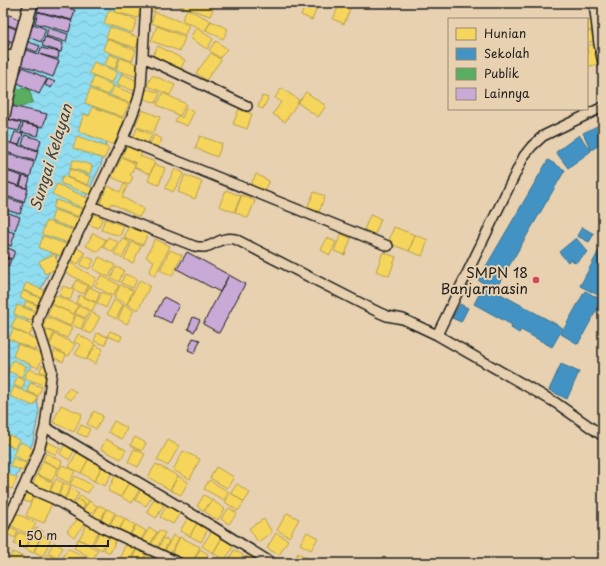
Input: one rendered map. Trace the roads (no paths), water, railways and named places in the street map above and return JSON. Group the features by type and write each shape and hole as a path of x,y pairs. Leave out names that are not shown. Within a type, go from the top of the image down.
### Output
{"street":[{"path":"3,115 16,58 31,3"},
{"path":"3,529 24,486 39,450 45,427 52,370 40,335 38,320 44,304 123,139 140,94 146,3"},
{"path":"594,3 603,63"},
{"path":"3,53 16,58"},
{"path":"143,57 247,106"},
{"path":"437,335 524,156 543,136 603,107"},
{"path":"123,139 388,246"},
{"path":"91,206 201,248 207,247 220,239 235,239 380,313 387,316 403,318 437,335 556,404 603,436"},
{"path":"45,427 272,563"},
{"path":"24,486 54,499 105,529 179,563"}],"water":[{"name":"Sungai Kelayan","path":"38,3 133,3 127,51 101,165 28,316 26,339 39,411 33,442 14,482 3,487 3,144"}],"place":[{"name":"SMPN 18 Banjarmasin","path":"536,280"}]}
